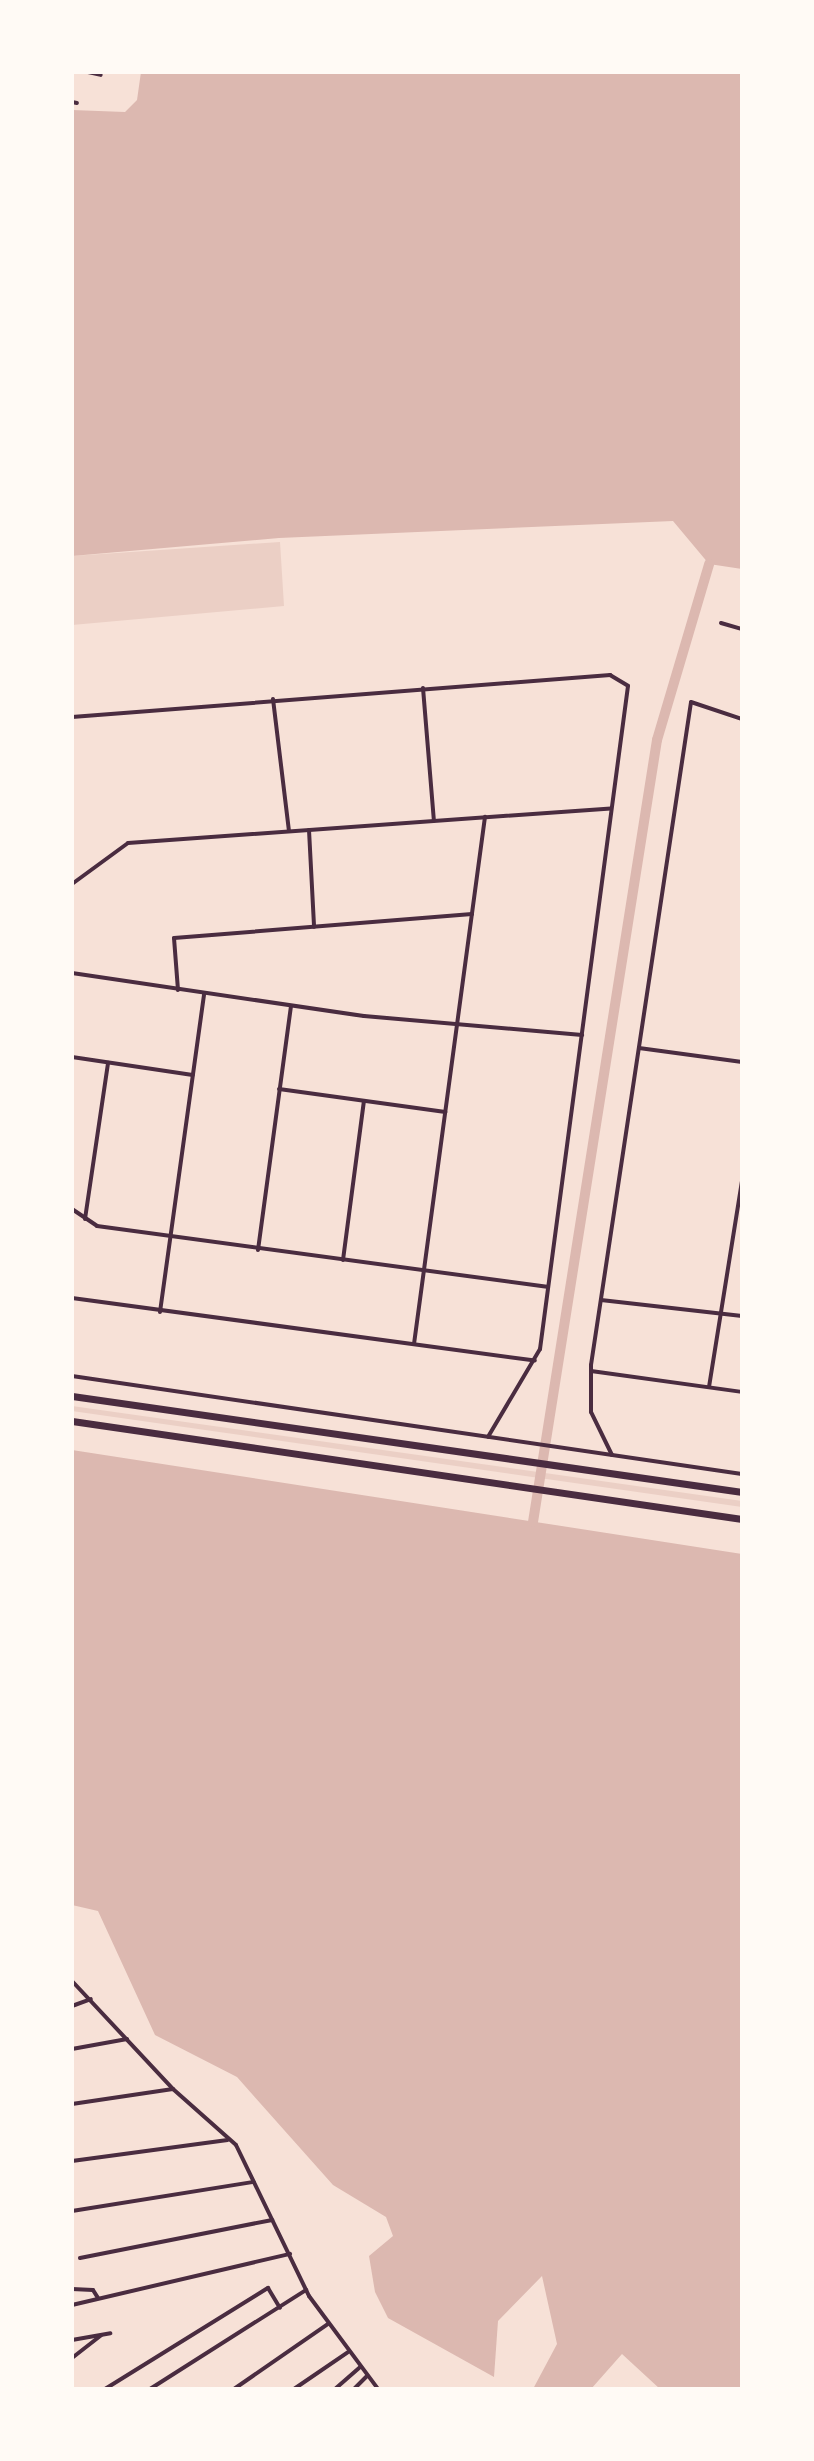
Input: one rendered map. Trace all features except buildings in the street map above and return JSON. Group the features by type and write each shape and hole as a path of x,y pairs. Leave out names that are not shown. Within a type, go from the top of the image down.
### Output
{"main road":[{"path":"72,1396 742,1492"},
{"path":"72,1421 742,1519"}],"street":[{"path":"88,72 101,75"},
{"path":"721,623 742,629"},
{"path":"72,717 610,675 622,678 628,686 548,1288 535,1361 488,1437"},
{"path":"423,688 434,821"},
{"path":"273,699 289,831"},
{"path":"612,1455 591,1412 591,1371 691,702 742,719"},
{"path":"72,884 128,843 612,808"},
{"path":"414,1344 485,817"},
{"path":"309,830 314,927"},
{"path":"178,990 174,938 472,914"},
{"path":"72,973 291,1006 582,1035"},
{"path":"160,1312 173,1238 204,994"},
{"path":"258,1250 291,1006"},
{"path":"639,1048 742,1062"},
{"path":"72,1057 193,1075"},
{"path":"85,1220 108,1063"},
{"path":"279,1089 445,1112"},
{"path":"343,1260 364,1101"},
{"path":"709,1387 724,1313 742,1182"},
{"path":"72,1209 85,1220 173,1238 424,1274 548,1288"},
{"path":"72,1298 535,1361"},
{"path":"601,1300 742,1316"},
{"path":"591,1371 742,1392"},
{"path":"72,1376 742,1474"},
{"path":"72,1981 173,2089 230,2140 254,2182 306,2290 348,2352 378,2389"},
{"path":"72,2006 91,1999"},
{"path":"72,2049 127,2039"},
{"path":"72,2104 173,2089"},
{"path":"72,2161 230,2140"},
{"path":"72,2211 254,2182"},
{"path":"80,2258 272,2220"},
{"path":"72,2305 290,2254"},
{"path":"105,2389 268,2288 280,2308"},
{"path":"72,2289 93,2290 98,2298"},
{"path":"150,2389 306,2290"},
{"path":"234,2389 328,2324"},
{"path":"72,2340 110,2333"},
{"path":"72,2358 102,2335"},
{"path":"294,2389 348,2352"},
{"path":"335,2389 360,2367"},
{"path":"354,2389 367,2376"}],"shaded area":[{"path":"141,72 742,72 742,569 709,564 673,521 279,538 72,556 72,110 125,112 137,100"},
{"path":"280,542 284,606 72,625 72,556"},
{"path":"72,1406 742,1501 742,1507 72,1411"},
{"path":"72,1450 742,1554 742,2389 660,2389 622,2354 591,2389 533,2389 557,2344 542,2276 498,2321 494,2377 388,2318 375,2292 369,2256 393,2236 386,2217 333,2185 237,2077 155,2035 98,1911 72,1905"}],"waterway":[{"path":"533,1522 657,740 709,564"}]}
